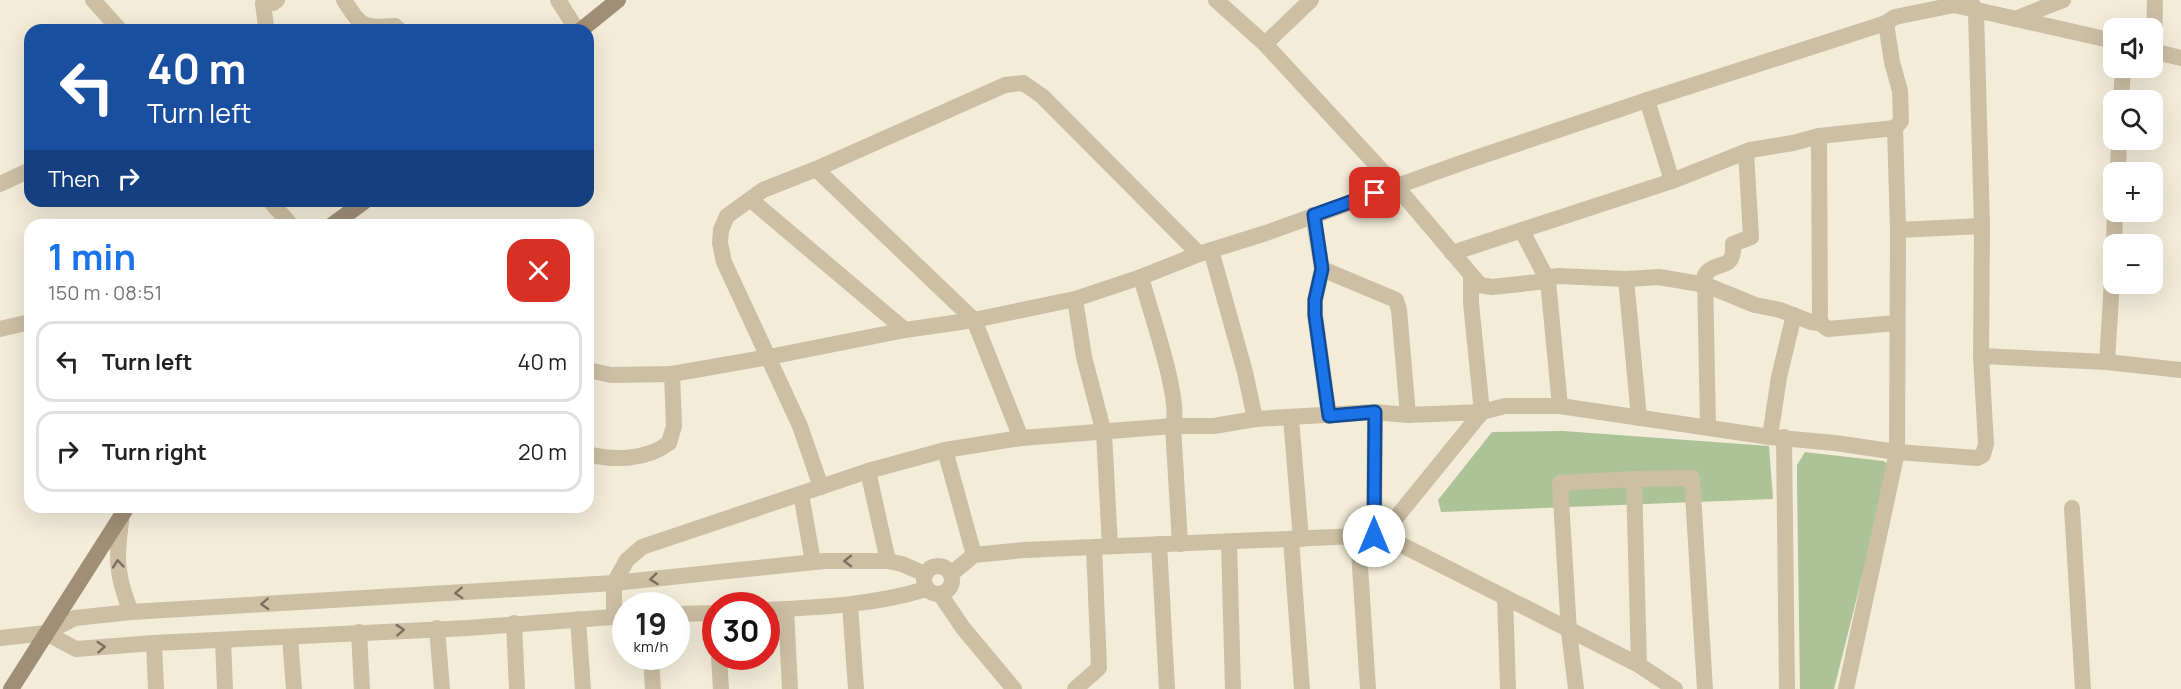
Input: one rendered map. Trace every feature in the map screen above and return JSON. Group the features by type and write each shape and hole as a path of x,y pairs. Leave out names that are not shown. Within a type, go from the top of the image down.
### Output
{"main road":[{"path":"587,24 618,0"},
{"path":"340,219 357,207"},
{"path":"12,689 123,513"}],"street":[{"path":"93,0 115,24"},
{"path":"266,24 263,3 273,3 277,0"},
{"path":"344,0 354,17 363,24"},
{"path":"558,0 575,24"},
{"path":"1216,0 1264,44 1395,186 1480,285 1492,287 1548,281 1551,277 1559,276 1626,279 1659,277 1706,285 1755,305 1780,310 1811,322 1820,322 1828,328 1839,329 1896,323"},
{"path":"1264,44 1311,0"},
{"path":"2014,19 2063,0"},
{"path":"2154,18 2155,0"},
{"path":"594,371 611,375 672,374 905,330 974,320 1075,299 1647,100 1886,23 1894,17 1954,5 1973,5 2014,19 2103,39"},
{"path":"616,592 614,584 627,560 642,547 868,471 945,450 1021,438 1173,426 1214,426 1256,419 1375,412 1408,415 1482,412 1505,406 1560,406 1777,437 1972,459 1983,454 1986,444 1981,356 1983,226 1973,5"},
{"path":"1846,689 1897,452 1898,230 1895,128 1901,121 1900,91 1892,62 1886,23"},
{"path":"2163,54 2181,58"},
{"path":"821,487 800,426 724,262 720,230 727,216 763,190 816,169 1005,85 1023,83 1042,96 1205,252 1245,372 1256,419"},
{"path":"1647,100 1672,181"},
{"path":"1452,253 1672,181 1746,152 1819,136 1895,128"},
{"path":"1819,136 1820,322"},
{"path":"1708,427 1705,275 1708,271 1730,262 1734,254 1733,244 1751,237 1746,152"},
{"path":"816,169 974,320 1021,438"},
{"path":"0,184 24,173"},
{"path":"751,200 905,330"},
{"path":"275,207 286,219"},
{"path":"1314,215 1322,269 1315,300 1315,315 1329,416"},
{"path":"1898,230 1983,226"},
{"path":"1522,231 1548,281 1560,406"},
{"path":"1322,269 1396,300 1399,310 1408,415"},
{"path":"1372,535 1482,412 1471,303 1471,276"},
{"path":"1141,277 1175,397 1176,419 1173,426 1180,544"},
{"path":"1626,279 1639,418"},
{"path":"2107,362 2111,294"},
{"path":"1075,299 1084,357 1104,433 1099,668 1076,689"},
{"path":"1787,689 1777,437 1779,377 1794,315"},
{"path":"0,329 24,323"},
{"path":"1981,356 2107,362 2181,370"},
{"path":"594,455 625,458 663,447 669,442 674,426 672,374"},
{"path":"1368,689 1375,412"},
{"path":"1291,418 1302,689"},
{"path":"945,450 974,555"},
{"path":"868,471 888,561"},
{"path":"1576,689 1569,632 1560,483 1692,478 1705,689"},
{"path":"1634,479 1639,665"},
{"path":"801,494 813,562"},
{"path":"2072,508 2083,689"},
{"path":"124,513 117,553 117,569 131,612"},
{"path":"951,574 974,555 1024,550 1372,535 1505,597 1569,632 1639,665 1675,689"},
{"path":"1229,542 1233,689"},
{"path":"1159,544 1167,689"},
{"path":"0,638 46,633 75,618 131,612 614,584 813,562 888,561 902,564 930,586 1014,689"},
{"path":"780,609 850,605 896,597 930,586 949,589 951,574 944,567 933,566 930,586"},
{"path":"1505,597 1508,689"},
{"path":"850,605 856,689"},
{"path":"786,609 790,689"},
{"path":"46,633 76,649 154,643 290,638 612,617"},
{"path":"579,619 583,689"},
{"path":"513,624 517,689"},
{"path":"437,628 441,689"},
{"path":"358,632 362,689"},
{"path":"290,638 294,689"},
{"path":"223,641 225,689"},
{"path":"154,643 156,689"},
{"path":"652,670 653,689"},
{"path":"720,670 721,689"}],"green space":[{"path":"1563,431 1769,446 1773,499 1441,512 1438,500 1492,432"},
{"path":"1805,452 1883,461 1890,465 1834,689 1800,689 1797,465"}],"route":[{"path":"1374,536 1375,412 1329,416 1315,315 1315,300 1322,269 1314,215 1375,193"}]}
